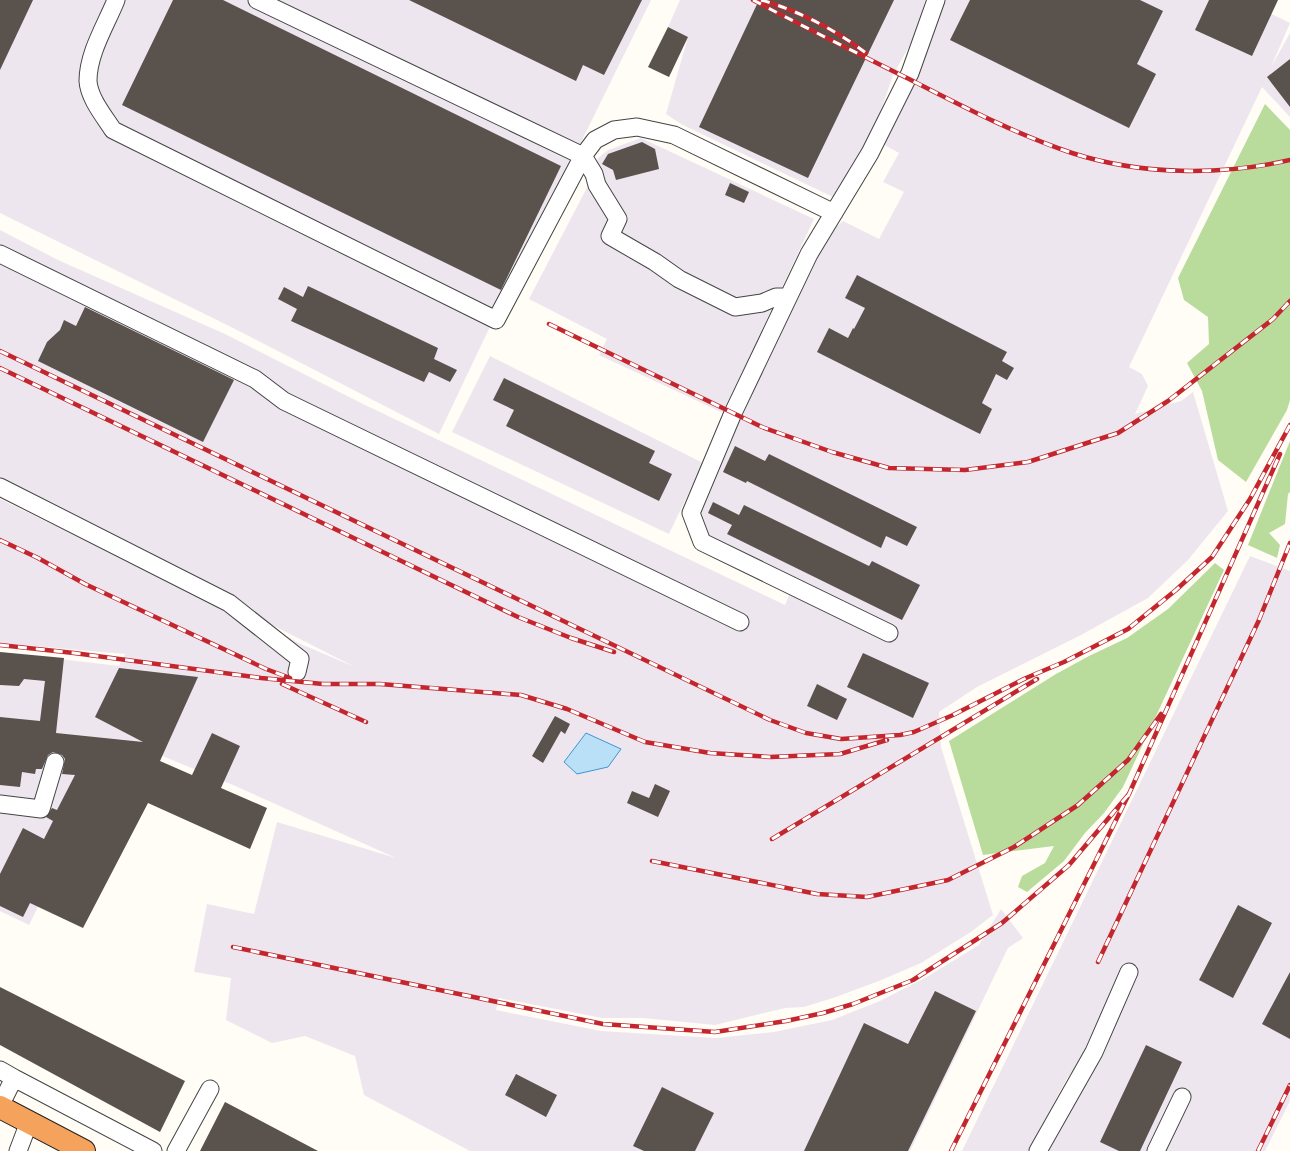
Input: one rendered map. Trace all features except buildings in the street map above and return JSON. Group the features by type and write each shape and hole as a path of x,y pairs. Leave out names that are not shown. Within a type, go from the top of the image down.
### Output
{"highway":[{"path":"8,1113 84,1151"}],"lane":[{"path":"116,0 92,57 88,82 96,104 113,130 496,320 583,156 595,140 614,130 636,127 674,135 834,213"},
{"path":"257,0 583,156 594,174 597,185 618,219 610,236 655,262 679,279 735,307 762,303 776,297 788,297"},
{"path":"889,633 702,542 691,513 733,413 809,254 870,153 910,73 936,0"},
{"path":"0,254 255,379 284,401 740,622"},
{"path":"0,487 229,603 300,659 297,672"},
{"path":"0,804 41,809 56,762"},
{"path":"1043,1150 1094,1052 1129,972"},
{"path":"18,1151 8,1113 7,1074 153,1151"},
{"path":"176,1151 210,1089"},
{"path":"1156,1151 1182,1097"}],"shaded area":[{"path":"0,0 651,0 486,335 439,434 231,327 0,213"},
{"path":"680,0 925,0 919,29 893,75 873,134 835,198 681,124 666,114 688,37 668,27"},
{"path":"943,0 1243,0 1290,23 1271,67 1290,33 1290,117 1262,87 1129,367 1142,374 1148,386 1135,414 1181,401 1193,392 1228,511 1188,560 1148,598 1081,635 977,687 939,712 941,747 993,915 971,932 921,963 879,981 833,998 804,1007 785,1008 715,1025 643,1018 602,1018 499,998 496,1010 601,1031 716,1038 774,1032 832,1020 880,1001 925,978 979,945 1001,909 1023,938 1008,948 910,1151 470,1151 364,1095 355,1056 305,1036 272,1043 226,1020 231,978 194,972 207,904 254,914 277,822 396,858 233,785 121,739 29,925 0,911 0,652 119,666 125,654 0,643 0,499 164,579 0,496 0,230 58,260 225,334 363,404 785,605 790,593 711,539 697,511 744,403 830,232 843,221 879,239 904,192 883,182 899,153 883,144 922,66","holes":["179,580 229,603 355,667 303,645"]},
{"path":"641,138 814,219 723,413 599,355 607,339 529,299 594,174 598,158 608,150"},
{"path":"490,356 703,463 669,534 452,432"},
{"path":"1250,556 1290,571 1290,1101 1265,1151 1045,1151 1088,1049 1066,1080 1029,1151 962,1151"}],"green space":[{"path":"1265,104 1290,130 1290,400 1287,410 1246,482 1218,460 1202,391 1187,363 1209,344 1208,317 1184,300 1178,278"},
{"path":"1290,441 1290,492 1288,494 1285,524 1269,533 1280,545 1277,558 1248,545"},
{"path":"1215,563 1224,570 1123,787 1104,813 1085,833 1064,861 1027,892 1018,887 1022,876 1045,863 1054,846 983,855 949,741 1056,674 1127,638 1168,609"}],"water":[{"path":"586,733 621,749 608,767 577,774 564,762"}],"railway":[{"path":"753,0 989,119 1072,153 1125,166 1180,171 1236,169 1290,160"},
{"path":"761,0 775,4 816,22 854,44 866,53"},
{"path":"549,324 762,427 832,452 889,468 965,470 1028,462 1118,433 1168,401 1273,319 1290,301"},
{"path":"0,351 770,720 806,733 841,739 900,735 914,732 953,715 1026,678 1064,662 1128,629 1176,590 1212,557 1250,499 1290,425"},
{"path":"0,368 518,617 571,638 614,652"},
{"path":"951,1151 1129,794 1280,454"},
{"path":"0,540 38,558 85,584 266,669 290,678"},
{"path":"1098,962 1259,620 1290,543"},
{"path":"0,645 74,653 261,678 323,684 380,684 521,695 567,709 645,742 710,753 770,757 840,754 887,740"},
{"path":"772,839 1037,679"},
{"path":"282,684 366,722"},
{"path":"652,861 817,894 867,897 948,880 1014,847 1078,805 1128,760 1161,714"},
{"path":"233,947 603,1024 715,1032 786,1021 823,1013 853,1004 913,980 1002,923 1069,865 1129,794"},
{"path":"1258,1151 1290,1085"}]}
